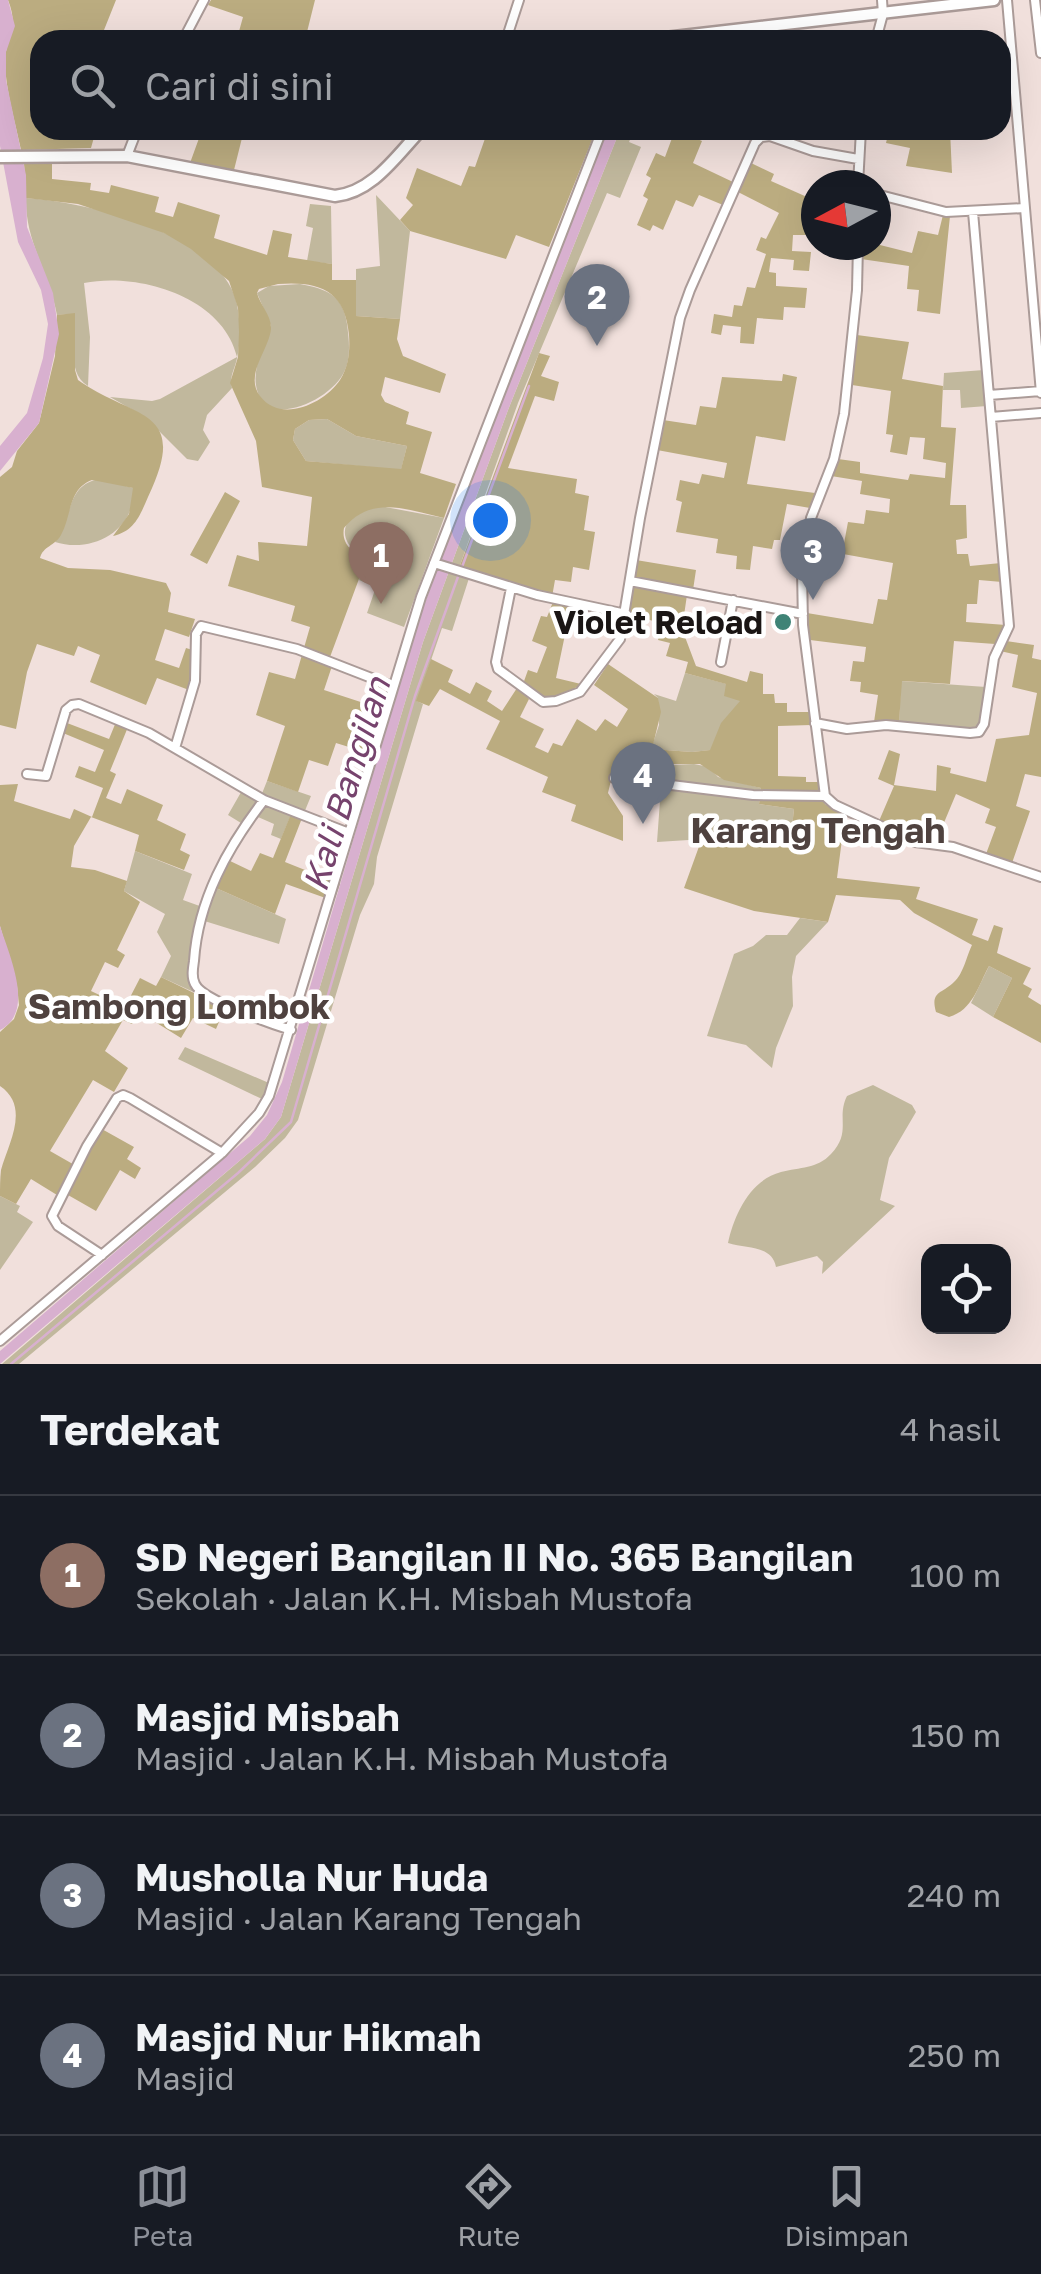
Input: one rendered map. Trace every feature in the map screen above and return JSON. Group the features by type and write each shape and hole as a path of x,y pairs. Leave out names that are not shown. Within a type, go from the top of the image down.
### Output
{"main road":[{"path":"739,30 883,14 922,5 994,0"},
{"path":"0,157 127,156 335,196 352,193 370,183 411,140"}],"street":[{"path":"188,30 204,0"},
{"path":"509,30 519,0"},
{"path":"879,30 882,0"},
{"path":"1007,0 1010,30"},
{"path":"1035,0 1041,53"},
{"path":"990,395 1041,392 1011,46"},
{"path":"127,156 133,140"},
{"path":"0,1341 222,1153 264,1105 291,1030 392,686 598,140"},
{"path":"511,588 496,666 543,702 566,698 584,688 618,645 680,318 758,140"},
{"path":"781,140 813,151 858,159"},
{"path":"858,170 860,140"},
{"path":"891,198 936,210 1025,208"},
{"path":"815,722 847,729 886,725 975,733 982,728 994,658 1009,626 973,212"},
{"path":"824,796 802,614 802,569 808,532 834,459 844,414 858,260"},
{"path":"991,417 1041,413"},
{"path":"436,563 511,588 626,614"},
{"path":"630,581 802,614"},
{"path":"720,662 733,600"},
{"path":"174,748 192,696 196,634 201,626 306,652 392,686"},
{"path":"27,774 46,776 66,710 75,704 130,724 264,800 349,833"},
{"path":"614,778 752,796 824,796 835,805 915,842 961,850 1041,877"},
{"path":"264,800 228,850 214,881 196,940 193,977 198,988 240,1013 291,1030"},
{"path":"102,1255 58,1226 52,1216 116,1098 126,1096 222,1153"}],"shaded area":[{"path":"0,0 8,0 15,26 6,52 6,80 26,175 27,227 53,293 59,334 39,423 0,471 0,446 27,413 48,324 41,290 18,242 0,146"},
{"path":"8,0 116,0 104,30 30,30 30,140 93,140 91,148 21,150 6,74 11,10"},
{"path":"211,0 315,0 308,30 239,30 243,17 208,5"},
{"path":"198,140 242,140 234,170 190,163"},
{"path":"484,140 592,140 549,247 516,235 506,259 410,231 400,220 413,205 406,198 417,168 461,186 469,166 475,167"},
{"path":"603,140 616,140 508,410 423,642 281,1117 265,1139 0,1364 0,1351 250,1136 267,1115 282,1082 415,630 493,418"},
{"path":"616,140 630,140 641,147 620,198 607,193 518,403 459,568 471,572 452,631 442,628 417,701 423,704 377,857 374,884 360,915 298,1120 255,1167 19,1364 2,1364 265,1139 281,1117 423,642 508,410"},
{"path":"671,140 700,140 693,163 733,182 723,205 699,195 693,207 676,200 663,230 653,225 650,231 637,225 648,199 643,196 651,178 646,175 656,153 665,157"},
{"path":"950,140 952,173 906,166 910,148 886,143"},
{"path":"52,160 52,179 91,183 90,190 109,193 111,185 159,197 155,212 173,217 178,202 220,215 214,238 267,255 273,230 292,234 288,257 332,264 332,280 356,280 356,316 400,319 397,339 403,356 446,374 440,393 385,377 381,395 385,402 409,412 406,424 432,432 420,473 456,484 444,518 378,508 355,517 344,528 346,543 366,560 330,657 334,660 324,690 379,708 365,752 336,743 328,766 309,760 298,792 267,781 285,726 256,715 269,672 295,679 310,627 291,621 295,606 228,586 237,555 259,561 258,542 307,546 312,497 262,487 256,441 230,383 238,357 239,332 238,308 229,281 191,249 164,233 78,204 26,198 24,163","holes":["278,284 306,284 336,298 349,335 348,358 340,380 314,403 291,409 269,404 260,396 255,380 271,329 257,293","327,419 356,436 407,446 401,469 306,461 293,440 295,429 309,420"]},
{"path":"751,163 774,174 771,181 801,194 801,235 793,235 792,251 801,251 801,260 810,260 809,271 793,270 794,260 771,258 769,272 776,273 776,286 807,288 805,308 784,307 783,320 757,318 754,344 740,343 741,327 723,325 721,335 711,333 714,314 732,317 734,305 742,306 747,287 755,288 766,254 756,250 779,213 738,192"},
{"path":"376,195 410,231 400,319 356,316 356,269 380,266"},
{"path":"26,198 115,215 179,240 206,258 226,279 237,304 240,331 237,357 229,336 215,318 175,293 128,281 84,283 90,337 88,386 74,364 75,314 57,315 29,229"},
{"path":"310,204 331,206 332,264 307,261 313,228 306,226"},
{"path":"943,215 950,216 940,314 917,311 919,290 907,289 909,266 868,260 891,260 891,248 912,253 918,231 938,235"},
{"path":"300,284 326,291 342,306 348,336 347,365 338,381 313,401 299,407 271,407 261,399 256,385 258,362 271,326 257,293 269,286"},
{"path":"75,313 78,380 150,420 160,431 160,468 136,521 113,536 129,514 133,488 92,480 84,484 72,503 61,535 40,558 68,568 110,570 166,583 171,593 168,612 195,619 189,637 165,629 155,660 179,668 186,648 199,652 197,693 157,678 146,705 90,682 100,655 78,646 74,656 37,644 16,729 0,725 0,477 12,467 17,451 39,423 55,356 57,315"},
{"path":"857,335 909,342 902,379 943,386 941,427 956,428 950,505 966,505 967,538 956,540 957,554 968,554 970,566 1001,563 1002,582 979,580 977,604 967,604 966,622 1006,625 995,644 954,641 950,684 902,681 899,722 874,722 878,695 860,692 861,682 850,681 853,661 864,662 866,647 810,640 807,613 873,624 878,599 887,600 893,563 843,554 840,566 807,561 809,548 842,554 848,522 864,524 866,510 889,513 890,499 860,494 862,481 831,476 838,459 860,462 860,473 908,480 910,474 945,478 946,463 923,459 925,438 910,437 907,455 890,452 893,435 886,434 891,391 852,385"},
{"path":"539,353 550,356 541,376 559,382 554,401 535,396 508,468 577,479 575,493 589,496 584,530 595,532 589,570 573,567 571,582 555,580 552,597 459,568"},
{"path":"237,357 232,388 207,415 203,430 210,442 198,461 187,459 145,417 110,397 160,399"},
{"path":"984,370 987,406 961,408 960,390 943,390 944,373"},
{"path":"783,374 797,377 785,441 756,436 747,484 815,493 810,508 787,504 780,540 774,540 772,549 753,546 750,570 736,569 737,556 716,553 718,539 676,532 682,502 676,500 680,480 699,484 702,474 724,478 727,463 657,450 663,420 696,425 700,406 716,408 722,377 782,381"},
{"path":"327,419 356,436 407,446 401,470 306,461 293,440 295,429 309,420"},
{"path":"100,479 133,488 128,516 120,527 97,541 83,545 55,542 75,495 89,482"},
{"path":"225,492 240,501 207,564 190,555"},
{"path":"380,506 444,518 404,627 367,613 376,587 359,580 366,560 355,552 345,535 350,520 357,514"},
{"path":"636,560 696,570 693,590 633,579"},
{"path":"633,584 687,595 682,629 696,666 747,682 750,671 763,674 763,694 774,694 775,703 787,703 787,712 809,712 811,725 778,726 778,776 806,777 806,782 818,782 825,804 845,816 837,878 920,887 916,899 978,919 972,935 988,941 994,925 1003,928 997,953 1031,968 1023,984 1032,989 1028,997 1041,1005 1041,1043 993,1017 1012,978 989,966 964,1009 949,1017 936,1012 936,996 957,979 972,945 914,913 900,900 836,895 828,922 754,911 684,888 701,841 733,838 790,845 794,809 759,804 761,788 724,780 700,764 635,764 612,776 608,793 623,816 623,841 571,821 576,805 542,792 548,777 486,749 500,721 440,689 429,706 416,701 431,659 453,670 448,682 470,694 476,682 492,691 487,701 502,711 517,688 529,699 520,717 544,729 535,747 548,753 553,743 562,746 577,719 596,731 605,719 617,727 628,709 594,685 608,664 658,698 661,712 652,749 710,750 721,723 740,701 724,696 726,684 685,673 688,662 666,656 670,643 658,640 662,623 629,615"},
{"path":"553,602 571,606 556,678 581,684 567,694 545,698 523,684 528,670 537,673 547,647 532,641 541,616 547,617"},
{"path":"1006,641 1034,645 1032,658 1041,660 1041,777 1025,774 1016,806 1030,811 1012,863 986,854 996,827 985,823 990,809 956,794 943,825 923,817 915,837 879,821 894,786 878,779 889,750 900,754 894,785 936,791 937,765 951,768 950,773 986,782 996,739 1029,735 1037,693 1012,687 1018,655 1000,651"},
{"path":"685,673 727,684 741,701 711,750 651,749 659,725 658,698 654,694 676,701"},
{"path":"901,681 986,687 979,726 970,730 899,722"},
{"path":"116,722 128,727 110,771 116,774 106,798 121,804 127,789 163,805 157,820 186,834 180,850 190,855 184,870 135,851 139,835 91,817 74,846 71,867 127,881 124,891 140,902 117,950 125,955 118,968 105,962 91,991 125,1007 140,978 156,986 161,977 225,1008 216,1029 193,1018 181,1038 139,1012 132,1024 123,1020 105,1051 128,1068 114,1092 93,1080 50,1151 78,1167 100,1128 134,1147 127,1159 141,1168 135,1179 120,1170 96,1211 31,1179 16,1204 0,1196 1,1170 16,1115 14,1104 0,1086 0,1032 14,1019 19,1005 0,926 0,785 18,784 14,801 70,819 74,809 92,817 103,788 75,777 79,766 95,772 104,750 63,733 67,723 109,739"},
{"path":"670,765 709,767 718,777 761,788 759,804 794,809 790,846 720,838 657,842 661,787 668,787"},
{"path":"267,781 311,796 304,813 293,810 281,839 271,835 274,824 249,813 241,823 228,815 244,787 261,796"},
{"path":"293,809 304,813 285,862 340,884 334,901 286,884 275,914 216,888 228,860 251,871 260,853 273,858"},
{"path":"135,851 192,874 183,900 208,909 216,888 286,919 279,944 198,919 189,969 200,995 161,977 171,956 157,932 165,914 124,891"},
{"path":"800,918 828,922 796,956 793,1006 772,1068 746,1045 707,1036 734,954 766,935 787,935"},
{"path":"0,926 18,997 11,1022 0,1030"},
{"path":"989,966 1012,978 993,1017 971,1003"},
{"path":"185,1047 269,1083 262,1099 178,1059"},
{"path":"873,1085 912,1105 916,1112 889,1158 880,1200 895,1206 822,1274 823,1262 817,1256 776,1267 764,1251 728,1243 739,1210 752,1191 770,1176 826,1159 841,1139 847,1096"},
{"path":"0,1196 20,1206 17,1212 33,1222 0,1270"}],"waterway":[{"path":"462,567 529,386"},
{"path":"11,1364 238,1173 291,1122 415,696 459,574"}],"place":[{"name":"Masjid Misbah","path":"597,346"},
{"name":"Musholla Nur Huda","path":"813,600"},
{"name":"SD Negeri Bangilan II No. 365 Bangilan","path":"381,604"},
{"name":"Violet Reload","path":"783,622"},
{"name":"Masjid Nur Hikmah","path":"643,824"}],"district":[{"name":"Karang Tengah","path":"818,830"},
{"name":"Sambong Lombok","path":"179,1006"}],"water label":[{"name":"Kali Bangilan","path":"346,784"}]}
